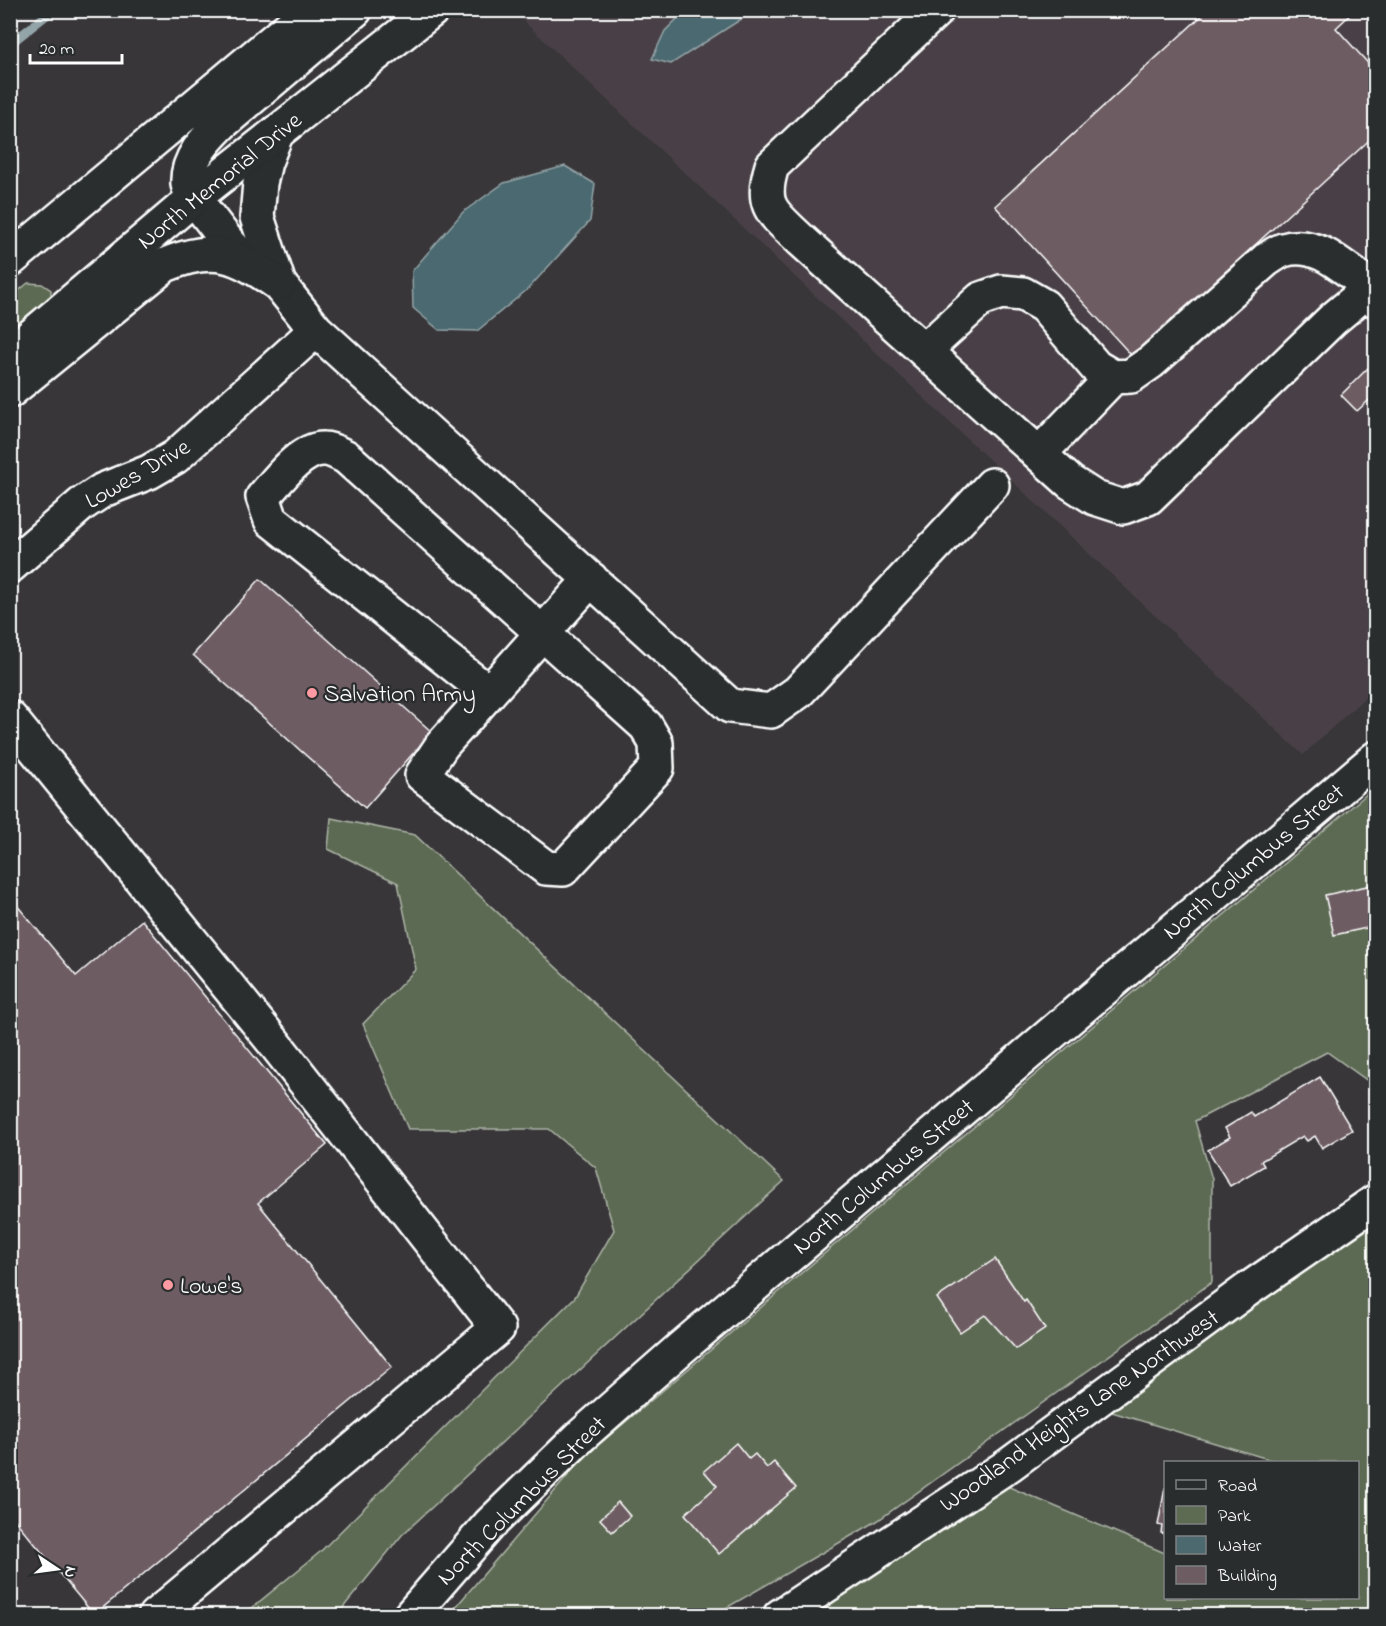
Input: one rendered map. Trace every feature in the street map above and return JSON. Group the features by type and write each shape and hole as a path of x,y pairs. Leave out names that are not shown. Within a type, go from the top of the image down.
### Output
{"street":[{"path":"10,260 310,10"},
{"path":"248,264 194,198 188,185 192,164 203,142 221,124 355,10"},
{"name":"North Memorial Drive","path":"10,354 194,198 432,10"},
{"path":"924,351 981,299 1001,292 1023,294 1044,306 1096,367 1113,377 1131,376 1151,362 1266,260 1283,250 1302,248 1325,254 1371,291 1333,319 1148,498 1123,507 1095,498 1070,482 924,351 801,240 770,210 765,186 772,166 789,147 937,10"},
{"path":"277,132 265,162 260,183 257,217 279,284"},
{"path":"10,391 165,264 184,256 204,253 221,255 248,264 279,284 316,330 730,706 771,711 798,692 992,485"},
{"name":"Lowes Drive","path":"10,566 82,504 103,490 149,472 175,457 316,330"},
{"path":"1039,454 1113,377"},
{"path":"489,693 271,520 263,497 304,454 324,449 346,457 542,633 646,726 656,743 657,768 563,869 546,868 422,775 442,745 489,693 542,633 591,579"},
{"path":"10,718 276,1045 498,1328 155,1616"},
{"name":"North Columbus Street","path":"411,1616 490,1524 582,1435 681,1348 1376,758"},
{"name":"Woodland Heights Lane Northwest","path":"780,1616 1009,1465 1247,1290 1376,1201"}],"shaded area":[{"path":"524,10 1375,11 1375,688 1303,755 518,16"}],"green space":[{"path":"28,283 42,284 51,290 51,298 11,332 11,297"},
{"path":"1375,787 1375,1086 1327,1052 1195,1121 1212,1179 1212,1282 877,1521 714,1615 448,1616 583,1458"},
{"path":"331,818 415,835 784,1181 402,1535 337,1615 243,1615 320,1552 575,1297 614,1230 596,1168 549,1129 408,1129 363,1024 416,969 398,883 328,849"},
{"path":"1375,1213 1375,1615 794,1616 1000,1483 1164,1553 1164,1599 1359,1599 1359,1461 1275,1461 1105,1410"}],"water":[{"path":"686,10 754,11 671,64 652,59 665,31"},
{"path":"565,166 595,184 590,221 528,289 477,331 439,330 413,308 412,271 463,212 504,183"}],"building":[{"path":"1208,10 1355,10 1336,28 1376,72 1376,134 1133,357 995,206"},
{"path":"1368,368 1376,376 1376,394 1357,411 1341,395"},
{"name":"Salvation Army","path":"260,579 432,732 365,808 193,655"},
{"path":"1372,885 1376,901 1376,926 1334,935 1325,895"},
{"name":"Lowe's","path":"10,897 76,976 142,920 327,1145 258,1203 392,1367 94,1615 10,1514"},
{"path":"1320,1077 1352,1130 1322,1148 1315,1136 1307,1141 1303,1136 1261,1161 1264,1166 1230,1186 1208,1150 1230,1137 1225,1128 1251,1112 1254,1117"},
{"path":"995,1259 1045,1329 1016,1349 985,1315 960,1332 937,1298"},
{"path":"736,1443 749,1459 755,1454 767,1468 774,1462 796,1488 719,1554 685,1514 717,1486 704,1471"},
{"path":"1164,1493 1164,1534 1161,1533 1162,1526 1158,1525"},
{"path":"618,1502 630,1516 612,1532 600,1519"}],"waterway":[{"path":"10,44 53,10"}],"place":[{"name":"Salvation Army","path":"312,693"},
{"name":"Lowe's","path":"168,1285"}]}
